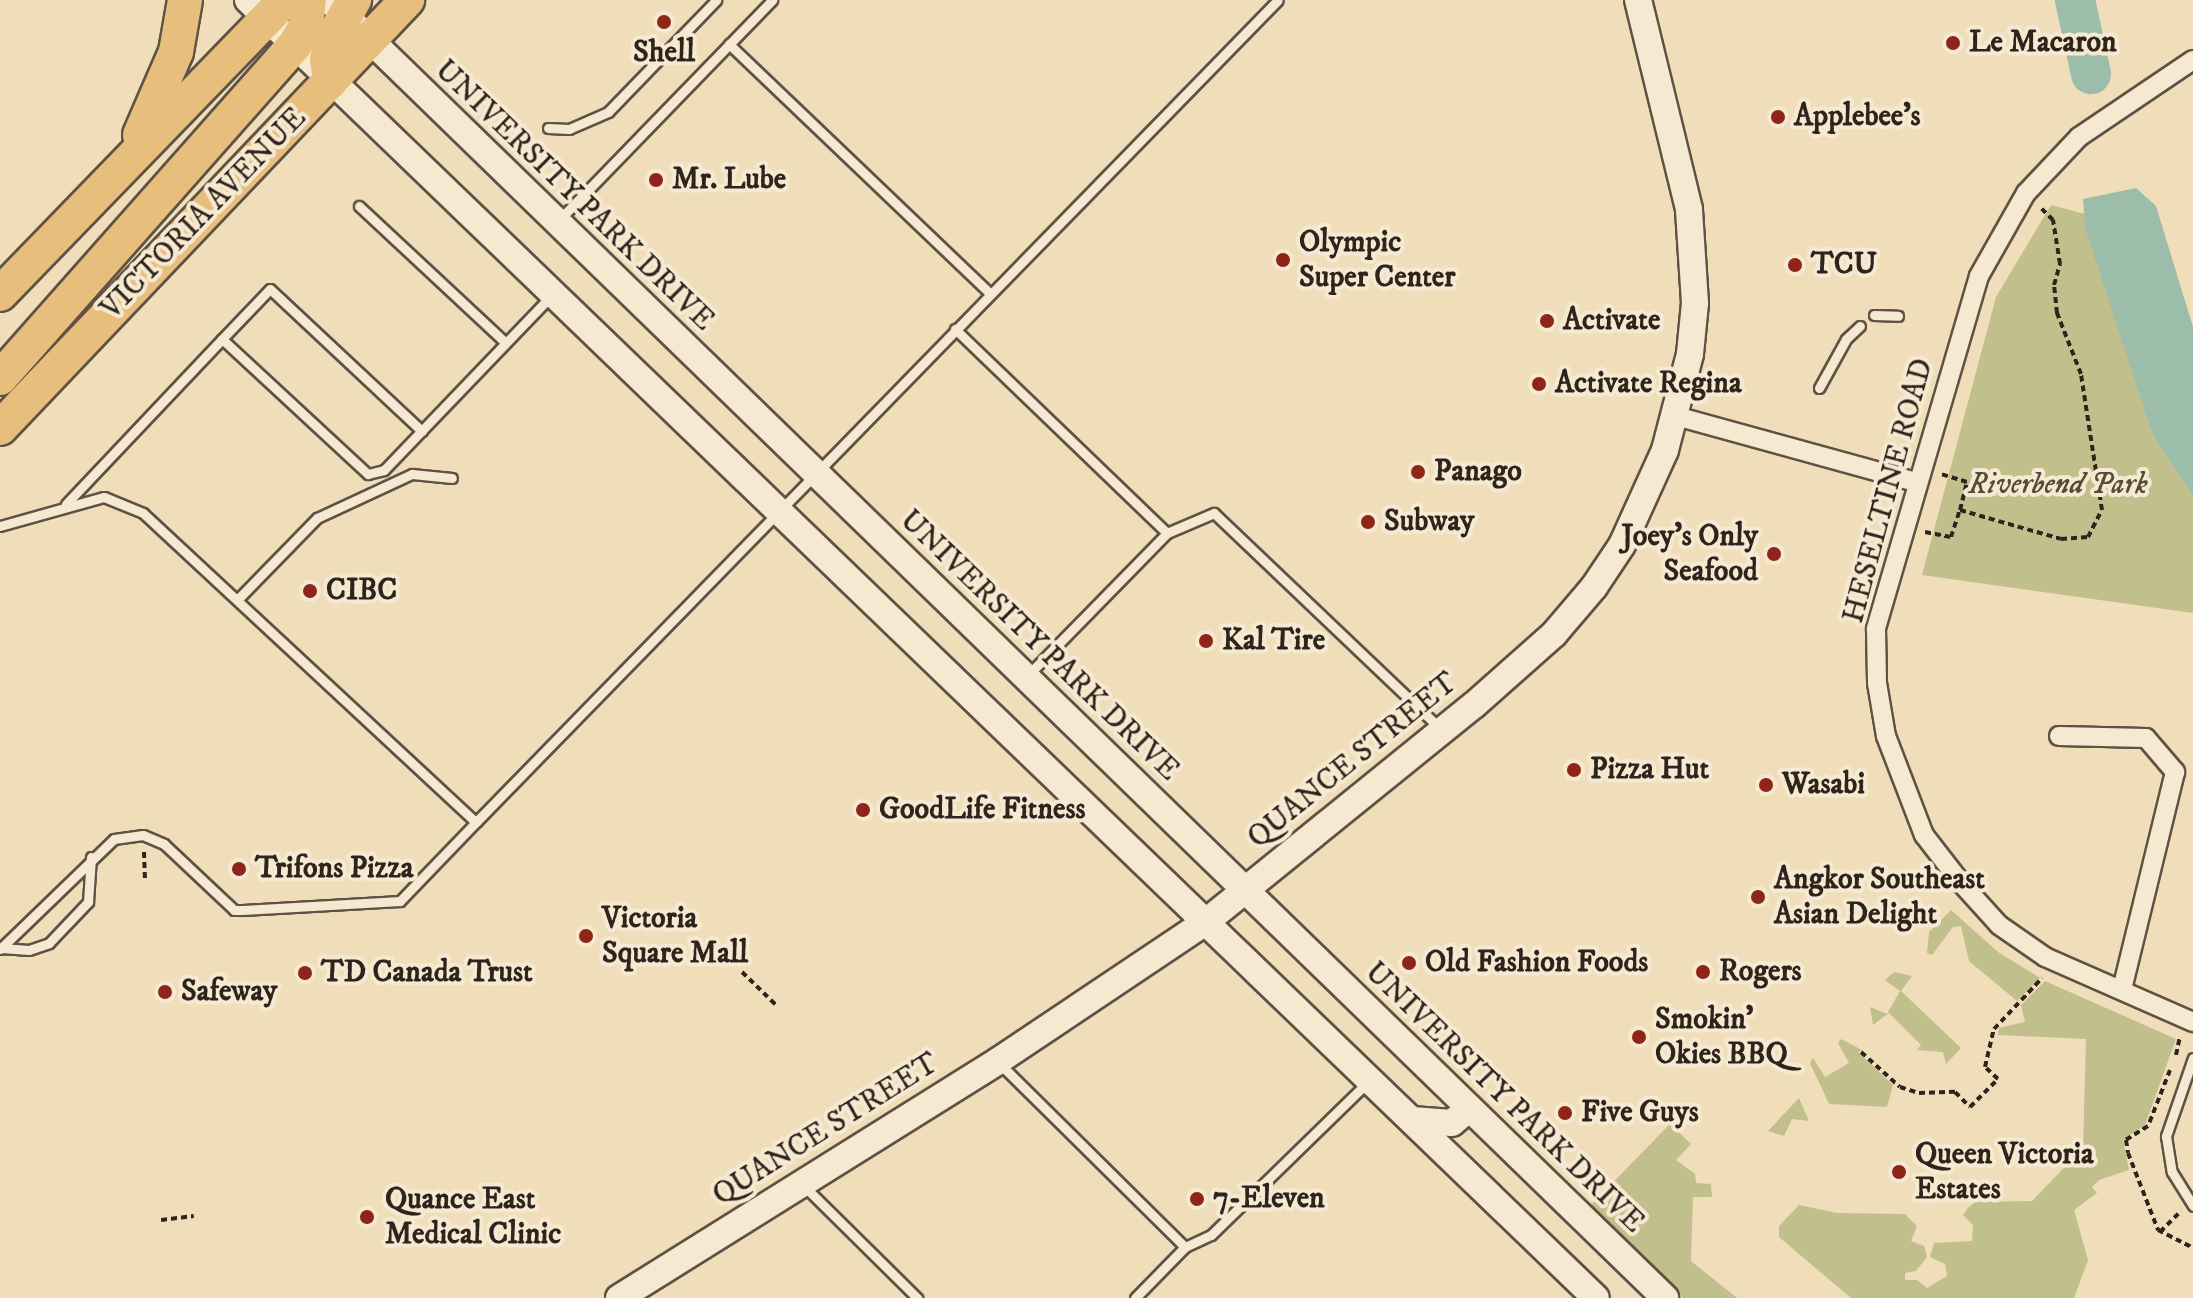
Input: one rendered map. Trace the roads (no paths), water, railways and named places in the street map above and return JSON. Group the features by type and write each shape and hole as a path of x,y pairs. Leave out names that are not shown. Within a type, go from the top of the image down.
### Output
{"highway":[{"path":"126,164 176,52 185,0"},
{"path":"0,378 294,46 306,27 309,0"},
{"name":"VICTORIA AVENUE","path":"0,428 407,0"},
{"path":"330,82 327,59 342,5"},
{"path":"0,294 126,164 266,6"}],"street":[{"name":"QUANCE STREET","path":"619,1298 998,1061 1207,921 1444,731 1554,634 1594,587 1650,489 1676,416 1695,303 1689,209 1638,0"},
{"name":"UNIVERSITY PARK DRIVE","path":"342,5 371,40 555,224 1027,676 1665,1298"},
{"path":"266,6 294,46 330,82 1207,921 1596,1298"},
{"name":"HESELTINE ROAD","path":"2193,60 2079,137 2026,193 1979,276 1918,475 1876,629 1877,683 1886,736 1934,847 1999,925 2058,962 2193,1022"},
{"path":"1676,416 1918,475"},
{"path":"2059,736 2146,738 2175,772 2122,989"},
{"path":"1412,1120 1452,1123 1469,1108"}],"lane":[{"path":"548,128 569,129 608,112 716,0"},
{"path":"555,224 772,0"},
{"path":"1,948 91,857 114,839 143,835 164,844 234,910 400,901 1278,0"},
{"path":"729,44 990,293"},
{"path":"359,206 505,342"},
{"path":"60,508 83,490 117,446 270,289 422,431"},
{"path":"222,339 368,474 384,470 551,296"},
{"path":"1874,315 1898,316"},
{"path":"1819,388 1846,339 1860,326"},
{"path":"955,329 1167,533"},
{"path":"237,600 317,518 412,474 452,478"},
{"path":"0,526 104,497 133,508 476,822"},
{"path":"1027,676 1167,533 1214,513 1444,731"},
{"path":"1,948 29,950 49,943 88,902 91,857"},
{"path":"2192,1203 2172,1172 2166,1136 2193,1058"},
{"path":"998,1061 1185,1247"},
{"path":"1135,1298 1185,1247 1211,1235 1370,1080"},
{"path":"801,1184 917,1298"}],"waterway":[{"path":"2075,0 2091,74"}],"place":[{"name":"Shell","path":"664,22"},
{"name":"Le Macaron","path":"1953,43"},
{"name":"Applebee's","path":"1778,117"},
{"name":"Mr. Lube","path":"656,180"},
{"name":"Olympic Super Center","path":"1283,260"},
{"name":"TCU","path":"1795,265"},
{"name":"Activate","path":"1547,321"},
{"name":"Activate Regina","path":"1539,384"},
{"name":"Panago","path":"1418,472"},
{"name":"Subway","path":"1368,522"},
{"name":"Joey's Only Seafood","path":"1774,554"},
{"name":"CIBC","path":"310,591"},
{"name":"Kal Tire","path":"1206,641"},
{"name":"Pizza Hut","path":"1574,770"},
{"name":"Wasabi","path":"1766,785"},
{"name":"GoodLife Fitness","path":"863,810"},
{"name":"Trifons Pizza","path":"239,869"},
{"name":"Angkor Southeast Asian Delight","path":"1758,897"},
{"name":"Victoria Square Mall","path":"586,936"},
{"name":"Old Fashion Foods","path":"1409,963"},
{"name":"Rogers","path":"1703,972"},
{"name":"TD Canada Trust","path":"305,973"},
{"name":"Safeway","path":"165,992"},
{"name":"Smokin' Okies BBQ","path":"1639,1037"},
{"name":"Five Guys","path":"1565,1113"},
{"name":"Queen Victoria Estates","path":"1899,1172"},
{"name":"7-Eleven","path":"1197,1199"},
{"name":"Quance East Medical Clinic","path":"367,1217"}],"park label":[{"name":"Riverbend Park","path":"2058,485"}]}
